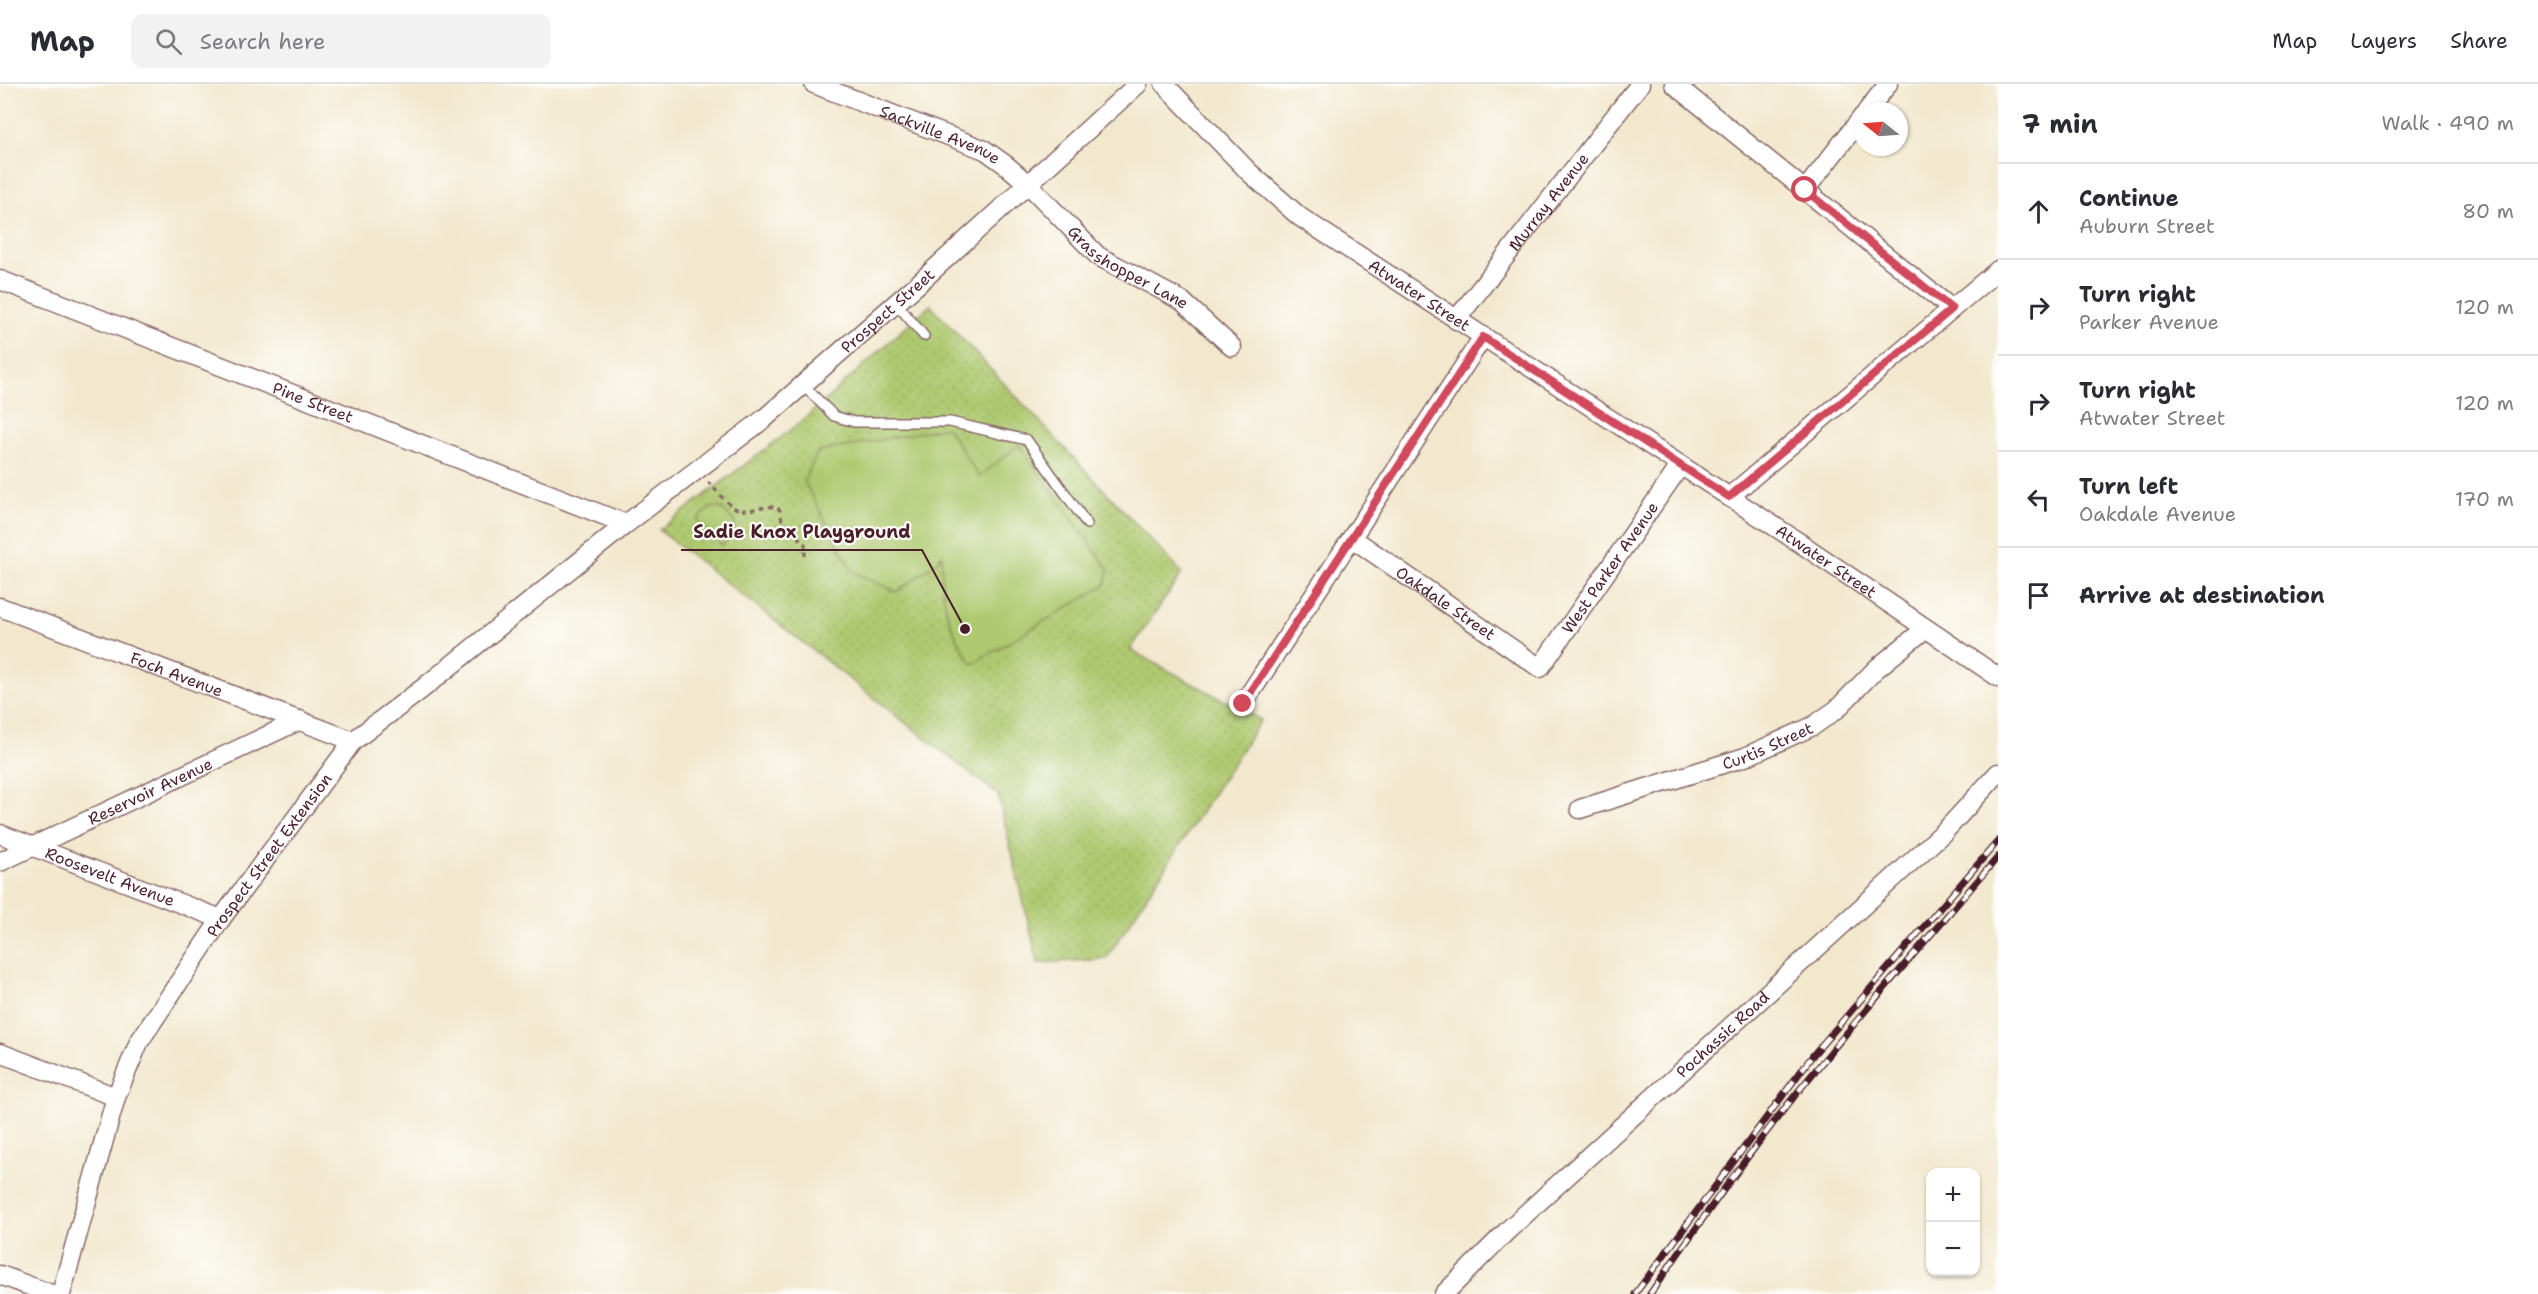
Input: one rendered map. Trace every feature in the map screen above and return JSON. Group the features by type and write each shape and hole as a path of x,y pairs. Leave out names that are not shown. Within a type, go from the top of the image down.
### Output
{"street":[{"name":"Sackville Avenue","path":"814,84 985,150 1028,184"},
{"name":"Prospect Street","path":"627,524 765,418 896,303 1137,84"},
{"name":"Atwater Street","path":"1164,84 1250,173 1287,207 1729,497 1998,677"},
{"name":"Murray Avenue","path":"1456,320 1640,84"},
{"path":"1674,84 1952,309"},
{"path":"1874,102 1888,84"},
{"path":"1805,190 1854,127"},
{"name":"Grasshopper Lane","path":"1028,184 1098,256 1182,301 1232,347"},
{"path":"1729,497 1998,270"},
{"name":"Pine Street","path":"0,280 627,524"},
{"path":"1243,704 1483,337"},
{"name":"West Parker Avenue","path":"1540,668 1680,465"},
{"name":"Prospect Street Extension","path":"61,1294 116,1097 139,1042 221,919 353,741 627,524"},
{"name":"Oakdale Street","path":"1352,538 1540,668"},
{"name":"Foch Avenue","path":"0,607 353,741"},
{"name":"Curtis Street","path":"1580,809 1745,757 1813,726 1836,710 1876,669 1925,629"},
{"name":"Reservoir Avenue","path":"0,862 300,720"},
{"name":"Pochassic Road","path":"1444,1294 1508,1230 1945,831 1998,774"},
{"name":"Roosevelt Avenue","path":"0,834 221,919"},
{"path":"0,1053 116,1097"},
{"path":"0,1275 51,1294"}],"lane":[{"path":"896,303 924,336"},
{"path":"802,385 834,416 854,422 950,422 1028,440 1087,524"}],"path":[{"path":"696,471 730,505 740,510 771,506 780,510 782,520 805,544 805,557"}],"green space":[{"path":"930,305 1182,573 1130,650 1261,720 1106,959 1038,963 998,795 659,530 801,422"},
{"path":"947,427 979,477 1019,445 1109,570 1105,585 972,664 956,637 947,612 942,585 942,554 938,561 897,592 853,572 804,481 818,452"},
{"path":"719,507 734,521 735,531 722,546 697,520 710,508"}],"railway":[{"path":"1635,1294 1813,1055 1998,841"},
{"path":"1650,1294 1718,1197 1789,1103 1998,857"}],"place":[{"name":"Sadie Knox Playground","path":"965,629"}],"route":[{"path":"1243,704 1483,337 1729,497 1952,309 1805,190"}]}
